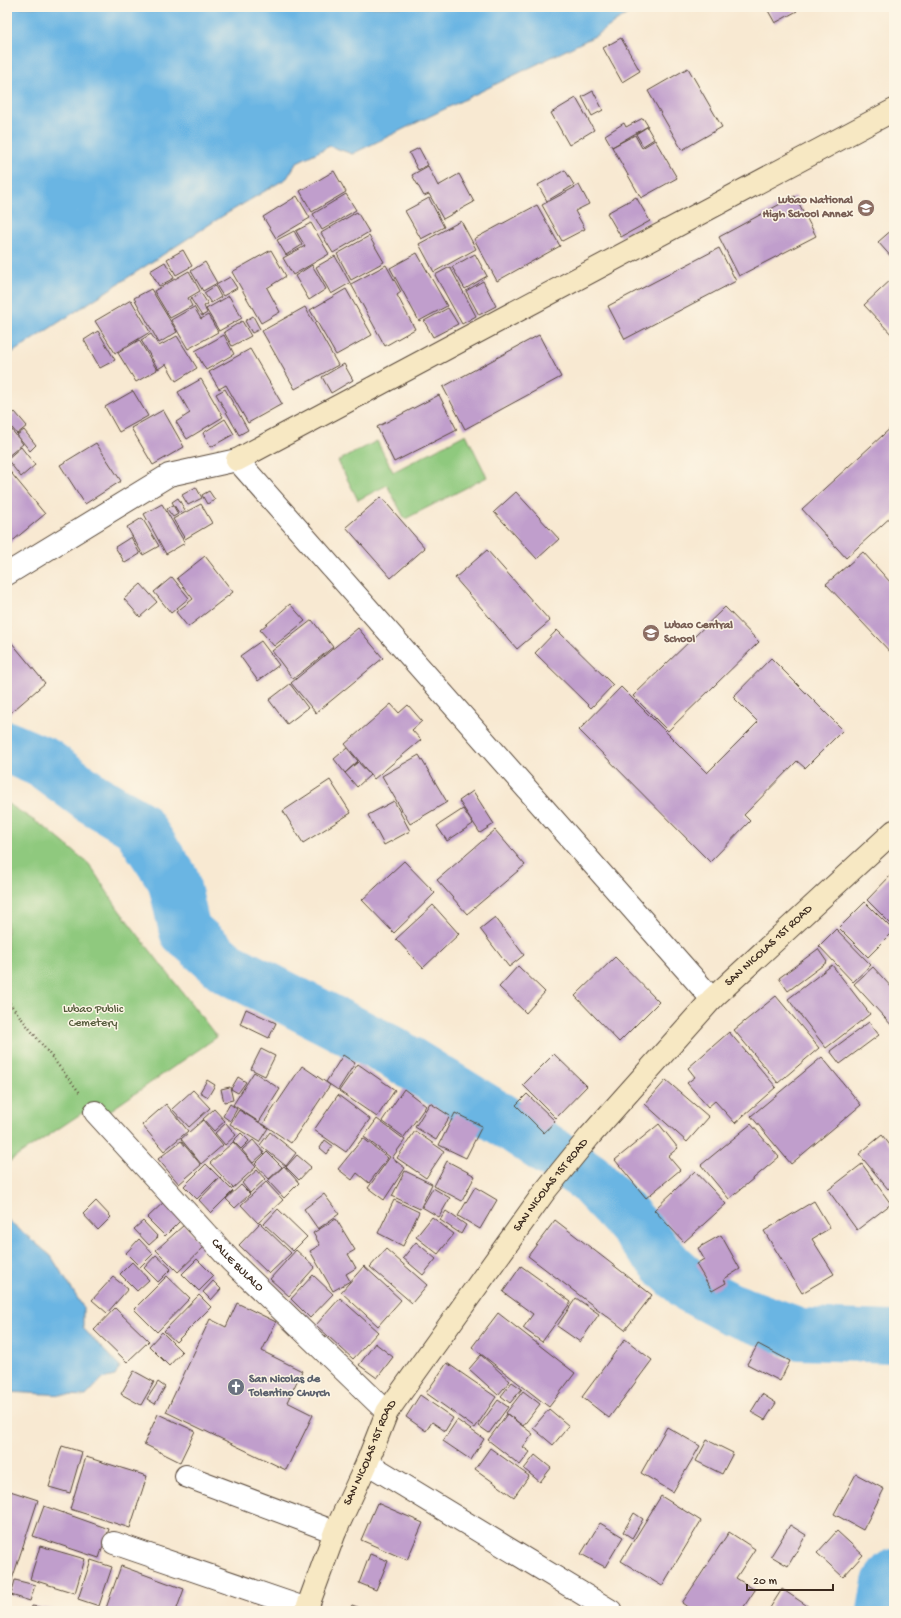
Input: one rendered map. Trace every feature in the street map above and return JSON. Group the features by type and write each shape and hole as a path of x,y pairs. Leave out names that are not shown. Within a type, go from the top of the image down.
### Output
{"main road":[{"path":"237,460 894,110"},
{"name":"SAN NICOLAS 1ST ROAD","path":"306,1610 334,1532 366,1463 387,1412 545,1191 589,1137 712,999 894,831"}],"street":[{"path":"7,574 169,475 237,460 712,999"},
{"name":"CALLE BULALO","path":"95,1112 231,1261 387,1412"},
{"path":"366,1463 611,1611"},
{"path":"186,1476 334,1532"},
{"path":"114,1543 306,1610"}],"path":[{"path":"7,1000 95,1112"}],"green space":[{"path":"466,434 487,477 405,519 387,485 358,500 338,461 377,441 393,472"},
{"name":"Lubao Public Cemetery","path":"7,803 47,829 89,864 119,910 217,1037 108,1112 100,1103 82,1113 7,1163"}],"water":[{"path":"7,7 637,7 597,35 352,154 330,146 297,162 287,178 221,217 7,356"},
{"path":"7,1219 51,1256 83,1307 83,1328 120,1367 115,1376 102,1379 86,1396 7,1392"}],"building":[{"path":"766,7 795,7 797,11 775,23"},
{"path":"621,38 640,71 622,82 603,48"},
{"path":"688,68 722,127 682,150 648,91"},
{"path":"593,91 603,110 592,116 582,97"},
{"path":"576,98 594,130 569,145 551,113"},
{"path":"643,118 648,126 612,147 605,135 624,123 626,127"},
{"path":"647,127 654,139 643,146 636,134"},
{"path":"635,135 642,148 655,140 677,178 641,198 612,147"},
{"path":"419,148 428,165 418,170 409,153"},
{"path":"428,166 438,186 459,174 474,202 443,219 429,194 424,196 412,175"},
{"path":"565,170 574,185 547,201 538,185"},
{"path":"334,171 346,192 312,212 300,191"},
{"path":"579,185 589,204 575,211 585,229 562,241 542,205"},
{"path":"346,194 356,210 322,230 313,214"},
{"path":"297,196 310,218 276,238 263,217"},
{"path":"795,196 816,236 739,276 719,237"},
{"path":"636,197 650,221 621,237 607,213"},
{"path":"429,198 444,227 421,239 405,211"},
{"path":"537,205 560,246 497,281 474,239"},
{"path":"357,212 369,232 333,253 321,233"},
{"path":"461,221 476,249 434,272 419,244"},
{"path":"311,223 329,254 293,275 283,258 305,246 296,231"},
{"path":"894,228 894,260 878,242"},
{"path":"294,231 302,245 286,255 277,240"},
{"path":"369,236 384,262 351,280 337,254"},
{"path":"719,248 736,281 625,339 608,306"},
{"path":"183,250 192,266 176,275 167,259"},
{"path":"271,250 286,276 267,288 280,312 261,323 232,272"},
{"path":"417,253 447,306 419,321 390,268"},
{"path":"475,254 487,276 465,289 452,267"},
{"path":"335,256 350,283 331,294 316,267"},
{"path":"165,262 174,278 159,286 150,271"},
{"path":"205,262 217,283 203,291 191,271"},
{"path":"312,265 326,289 309,300 295,276"},
{"path":"386,265 401,292 397,295 415,329 385,346 351,284"},
{"path":"450,267 476,316 462,324 435,275"},
{"path":"189,271 200,291 188,298 192,306 170,318 154,291"},
{"path":"230,277 237,288 223,296 216,285"},
{"path":"894,277 894,337 864,305"},
{"path":"483,281 496,306 479,315 466,291"},
{"path":"215,286 221,297 211,303 204,293"},
{"path":"151,289 177,332 159,343 134,298"},
{"path":"346,289 372,335 336,355 310,310"},
{"path":"201,293 208,304 204,306 207,313 202,316 191,299"},
{"path":"229,296 242,318 219,331 206,309"},
{"path":"131,300 150,332 115,353 95,321"},
{"path":"194,307 201,319 208,315 218,332 188,349 171,320"},
{"path":"305,307 338,365 295,389 262,331"},
{"path":"448,308 458,324 433,337 424,321"},
{"path":"253,316 260,329 252,333 245,321"},
{"path":"242,321 251,336 232,346 224,332"},
{"path":"98,331 115,360 100,368 84,340"},
{"path":"151,334 159,346 177,336 197,368 176,381 166,364 158,369 141,340"},
{"path":"224,335 234,354 206,370 195,351"},
{"path":"539,335 561,377 465,429 443,387"},
{"path":"139,340 157,370 136,382 118,353"},
{"path":"250,349 282,404 248,423 226,385 219,389 209,372"},
{"path":"344,364 353,380 331,393 322,377"},
{"path":"201,379 223,417 187,439 176,422 190,413 178,392"},
{"path":"225,389 248,430 239,435 216,394"},
{"path":"133,391 148,416 119,432 105,407"},
{"path":"439,395 457,430 394,462 377,427"},
{"path":"163,410 184,447 153,465 131,428"},
{"path":"15,412 27,426 17,434 7,422 7,419"},
{"path":"225,419 234,434 211,447 203,433"},
{"path":"7,424 23,444 7,457"},
{"path":"894,425 894,514 846,558 802,509"},
{"path":"24,430 36,445 30,451 17,435"},
{"path":"96,443 121,481 85,504 60,465"},
{"path":"21,447 35,465 21,477 7,459"},
{"path":"7,468 45,514 9,544 7,541"},
{"path":"196,487 202,498 188,505 182,495"},
{"path":"209,491 215,500 207,504 202,495"},
{"path":"516,492 559,539 537,559 494,512"},
{"path":"381,497 425,548 391,578 346,527"},
{"path":"178,498 185,510 179,513 172,502"},
{"path":"162,504 185,543 166,554 144,514"},
{"path":"201,504 212,523 185,539 173,519"},
{"path":"173,505 178,514 173,517 167,509"},
{"path":"142,518 159,546 143,555 127,527"},
{"path":"131,537 140,554 125,563 115,547"},
{"path":"487,550 550,621 517,649 455,578"},
{"path":"863,552 891,583 894,581 894,656 826,584"},
{"path":"205,556 233,592 188,627 176,612 193,599 177,578"},
{"path":"172,577 189,598 171,613 154,592"},
{"path":"141,584 157,602 140,617 124,599"},
{"path":"290,604 305,621 274,646 260,630"},
{"path":"725,607 759,642 668,731 633,696"},
{"path":"312,620 333,647 293,679 272,651"},
{"path":"7,622 11,627 7,630"},
{"path":"358,628 383,658 316,713 291,683"},
{"path":"557,630 613,685 591,708 535,653"},
{"path":"7,637 45,683 7,716"},
{"path":"261,641 279,665 258,681 240,656"},
{"path":"771,658 843,730 805,768 797,761 744,815 750,821 710,862 579,730 621,687 707,773 758,722 733,697"},
{"path":"290,684 308,708 287,724 269,700"},
{"path":"391,704 399,713 408,705 422,721 412,730 421,740 374,779 345,744"},
{"path":"347,748 358,761 345,773 334,759"},
{"path":"419,755 447,802 410,824 382,776"},
{"path":"358,762 370,775 357,787 345,773"},
{"path":"330,780 351,813 303,843 283,811"},
{"path":"473,791 494,824 480,833 459,801"},
{"path":"394,801 410,831 384,845 368,815"},
{"path":"463,809 473,824 447,841 437,826"},
{"path":"495,830 525,865 467,914 437,880"},
{"path":"404,861 435,893 394,933 362,900"},
{"path":"893,873 894,875 894,927 867,900"},
{"path":"865,902 894,931 868,957 839,928"},
{"path":"433,905 459,934 423,968 396,939"},
{"path":"495,917 524,955 509,967 480,929"},
{"path":"836,929 871,965 853,982 819,946"},
{"path":"818,949 827,962 788,991 779,978"},
{"path":"615,957 659,1002 619,1042 575,996"},
{"path":"832,965 870,1014 826,1048 788,999"},
{"path":"518,966 545,992 526,1013 499,987"},
{"path":"873,967 894,990 894,1028 854,984"},
{"path":"776,996 819,1048 778,1083 734,1030"},
{"path":"246,1009 276,1023 269,1038 240,1024"},
{"path":"869,1022 879,1035 840,1064 830,1051"},
{"path":"729,1032 776,1087 735,1123 715,1101 708,1107 687,1083 695,1077 688,1068"},
{"path":"261,1049 275,1056 265,1076 251,1069"},
{"path":"554,1054 587,1086 556,1118 523,1085"},
{"path":"343,1055 355,1063 338,1090 326,1082"},
{"path":"822,1057 861,1105 791,1164 751,1116"},
{"path":"358,1064 395,1090 377,1117 339,1091"},
{"path":"302,1066 330,1085 291,1143 263,1124"},
{"path":"254,1072 280,1089 259,1122 233,1105"},
{"path":"238,1077 246,1082 238,1093 231,1089"},
{"path":"207,1080 215,1085 208,1097 200,1092"},
{"path":"666,1080 709,1117 687,1142 645,1104"},
{"path":"230,1087 233,1100 224,1102 221,1089"},
{"path":"404,1089 426,1106 404,1137 382,1121"},
{"path":"193,1090 210,1108 189,1127 172,1109"},
{"path":"527,1094 555,1121 544,1133 516,1105"},
{"path":"338,1095 370,1119 346,1152 314,1130"},
{"path":"430,1103 450,1116 436,1140 415,1127"},
{"path":"166,1104 188,1131 164,1151 142,1125"},
{"path":"230,1104 237,1109 230,1121 223,1116"},
{"path":"214,1109 225,1121 214,1131 203,1119"},
{"path":"239,1110 268,1128 259,1142 230,1124"},
{"path":"455,1113 482,1126 466,1158 439,1145"},
{"path":"377,1119 405,1140 392,1158 405,1168 384,1200 368,1188 390,1157 364,1137"},
{"path":"203,1120 223,1145 201,1164 181,1139"},
{"path":"226,1123 236,1135 225,1145 215,1133"},
{"path":"659,1124 678,1148 668,1156 680,1170 646,1198 615,1160"},
{"path":"751,1124 779,1157 729,1199 701,1165"},
{"path":"415,1131 444,1151 426,1178 397,1158"},
{"path":"270,1132 296,1153 286,1166 260,1145"},
{"path":"241,1133 249,1141 241,1149 233,1141"},
{"path":"882,1135 894,1150 894,1184 888,1189 859,1154"},
{"path":"363,1138 388,1158 369,1183 357,1173 352,1180 338,1169"},
{"path":"253,1140 264,1153 253,1163 242,1150"},
{"path":"325,1140 333,1146 327,1154 320,1148"},
{"path":"181,1141 201,1165 179,1184 158,1159"},
{"path":"233,1142 256,1167 233,1188 210,1163"},
{"path":"267,1152 282,1167 269,1179 255,1164"},
{"path":"297,1155 311,1167 299,1180 286,1167"},
{"path":"447,1161 475,1176 462,1201 434,1186"},
{"path":"206,1164 219,1177 197,1199 184,1186"},
{"path":"862,1164 891,1204 857,1230 828,1190"},
{"path":"284,1166 299,1183 284,1198 268,1181"},
{"path":"257,1170 265,1179 250,1193 242,1183"},
{"path":"405,1171 432,1184 420,1209 392,1196"},
{"path":"695,1171 726,1204 684,1242 654,1210"},
{"path":"220,1178 233,1191 211,1213 199,1200"},
{"path":"266,1182 283,1200 258,1223 241,1205"},
{"path":"241,1185 250,1194 235,1208 226,1199"},
{"path":"475,1187 497,1200 480,1229 458,1216"},
{"path":"433,1188 450,1198 439,1217 422,1207"},
{"path":"324,1194 339,1214 318,1229 304,1209"},
{"path":"166,1200 183,1218 165,1236 147,1218"},
{"path":"394,1200 419,1212 403,1246 378,1233"},
{"path":"96,1201 111,1217 98,1230 83,1214"},
{"path":"814,1201 830,1228 812,1239 834,1274 802,1293 764,1231"},
{"path":"278,1209 307,1237 293,1251 264,1224"},
{"path":"446,1211 466,1225 461,1234 440,1220"},
{"path":"432,1217 454,1234 438,1254 416,1237"},
{"path":"336,1219 355,1250 348,1254 356,1268 346,1274 350,1281 333,1291 310,1251 320,1245 313,1233"},
{"path":"555,1220 652,1295 625,1330 528,1256"},
{"path":"143,1221 158,1237 149,1245 134,1229"},
{"path":"260,1223 291,1253 269,1274 239,1245"},
{"path":"184,1225 204,1247 178,1272 156,1250"},
{"path":"721,1235 740,1269 724,1279 726,1283 712,1291 696,1264 704,1259 698,1248"},
{"path":"139,1239 153,1254 140,1267 126,1253"},
{"path":"416,1242 436,1259 423,1275 403,1258"},
{"path":"386,1249 427,1285 412,1303 370,1267"},
{"path":"296,1250 315,1267 289,1296 270,1279"},
{"path":"156,1255 171,1269 158,1282 144,1268"},
{"path":"197,1259 214,1276 199,1291 182,1274"},
{"path":"132,1262 149,1280 137,1291 120,1274"},
{"path":"364,1266 401,1300 378,1326 341,1292"},
{"path":"521,1266 571,1302 542,1342 523,1328 533,1314 503,1292"},
{"path":"313,1275 333,1294 310,1318 291,1299"},
{"path":"167,1276 190,1298 157,1332 134,1309"},
{"path":"113,1277 128,1289 107,1313 92,1300"},
{"path":"213,1281 221,1289 211,1300 203,1292"},
{"path":"199,1295 211,1307 176,1342 164,1331"},
{"path":"340,1298 378,1332 353,1359 316,1325"},
{"path":"576,1298 599,1314 580,1342 557,1326"},
{"name":"San Nicolas de Tolentino Church","path":"237,1303 276,1322 262,1351 302,1371 287,1402 313,1415 286,1470 166,1412 210,1319 226,1327"},
{"path":"115,1308 149,1341 127,1362 94,1330"},
{"path":"498,1313 575,1373 549,1407 472,1347"},
{"path":"162,1332 182,1352 169,1366 149,1346"},
{"path":"625,1339 652,1360 609,1418 582,1397"},
{"path":"375,1343 393,1357 377,1378 359,1365"},
{"path":"758,1344 790,1361 780,1381 747,1364"},
{"path":"481,1355 510,1381 498,1395 469,1369"},
{"path":"447,1363 496,1397 475,1428 426,1393"},
{"path":"134,1371 154,1382 141,1405 121,1394"},
{"path":"158,1382 165,1387 155,1404 147,1399"},
{"path":"512,1382 522,1389 510,1403 501,1396"},
{"path":"523,1391 540,1404 523,1426 506,1413"},
{"path":"762,1394 776,1403 765,1420 751,1412"},
{"path":"420,1395 453,1418 445,1431 432,1422 426,1431 406,1417"},
{"path":"498,1400 508,1407 489,1433 479,1426"},
{"path":"549,1409 569,1426 553,1445 533,1428"},
{"path":"158,1414 195,1431 180,1462 144,1444"},
{"path":"507,1414 533,1434 523,1447 530,1452 520,1465 488,1440"},
{"path":"457,1420 484,1439 471,1460 443,1441"},
{"path":"667,1427 700,1446 673,1492 641,1473"},
{"path":"707,1440 733,1453 722,1474 696,1461"},
{"path":"62,1446 82,1452 70,1493 49,1487"},
{"path":"490,1448 529,1476 514,1497 475,1469"},
{"path":"535,1455 551,1468 540,1482 524,1469"},
{"path":"86,1457 147,1476 130,1528 70,1509"},
{"path":"856,1474 884,1489 863,1530 834,1514"},
{"path":"7,1490 38,1500 7,1595"},
{"path":"661,1496 701,1521 662,1586 621,1561"},
{"path":"377,1503 423,1523 407,1560 361,1540"},
{"path":"44,1506 109,1529 99,1558 33,1536"},
{"path":"634,1513 643,1519 632,1538 623,1532"},
{"path":"600,1523 623,1537 605,1567 581,1554"},
{"path":"790,1525 806,1535 788,1566 771,1556"},
{"path":"837,1531 863,1555 843,1577 817,1553"},
{"path":"729,1532 755,1549 736,1578 755,1590 741,1611 693,1611 682,1603"},
{"path":"40,1546 85,1559 75,1593 30,1579"},
{"path":"370,1554 388,1561 376,1590 359,1583"},
{"path":"91,1560 112,1567 99,1606 78,1599"},
{"path":"121,1566 184,1589 176,1611 105,1611"},
{"path":"15,1580 35,1585 30,1601 11,1595"},
{"path":"782,1589 815,1611 768,1611"},
{"path":"352,1605 368,1611 349,1611"},
{"path":"32,1606 56,1610 56,1611 31,1611"}],"waterway":[{"path":"7,747 44,763 90,797 137,825 173,879 185,931 226,967 394,1053 517,1129 589,1178 624,1215 669,1267 692,1288 729,1308 800,1334 894,1337"},
{"path":"883,1611 888,1583 894,1575"}],"place":[{"name":"Lubao National High School Annex","path":"866,208"},
{"name":"Lubao Central School","path":"651,633"},
{"name":"San Nicolas de Tolentino Church","path":"236,1387"}]}
